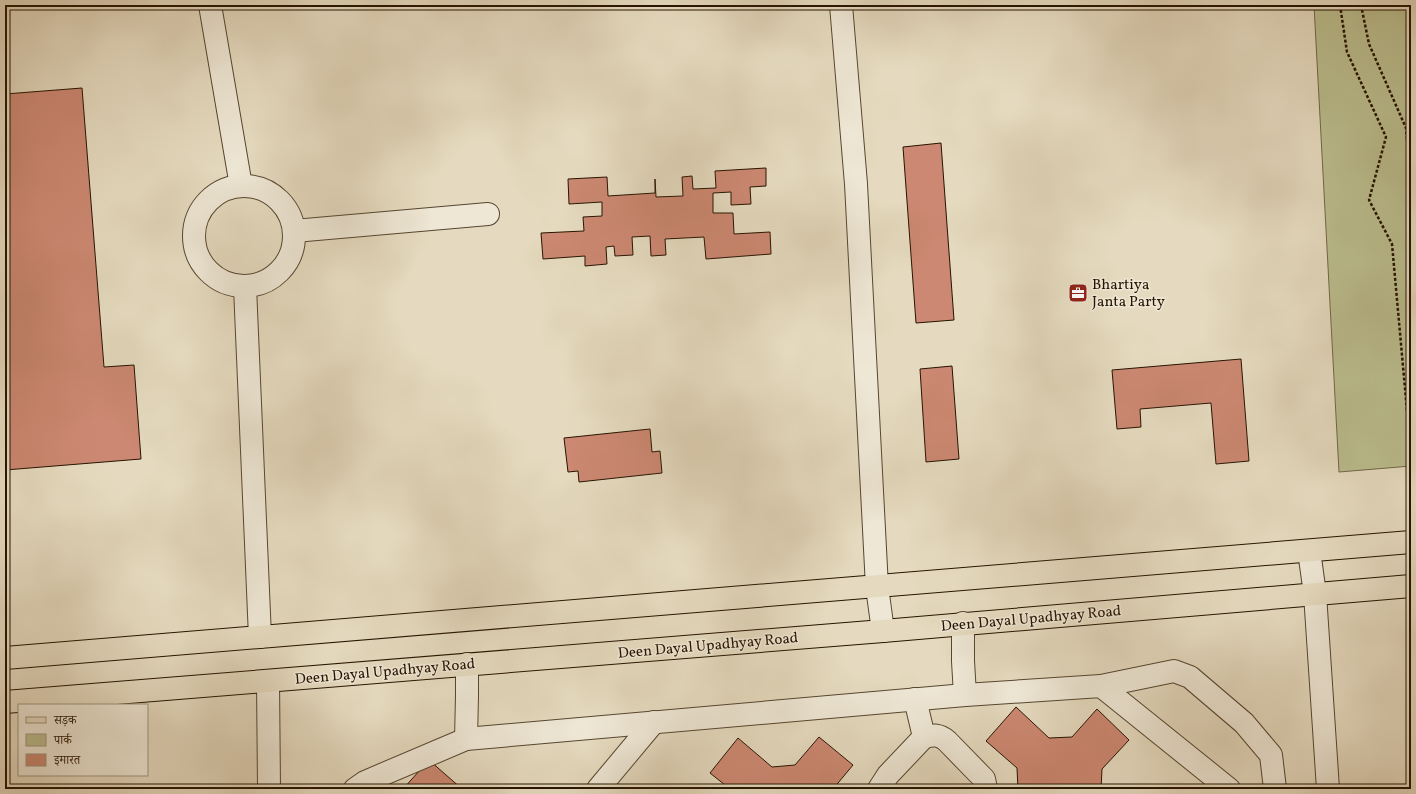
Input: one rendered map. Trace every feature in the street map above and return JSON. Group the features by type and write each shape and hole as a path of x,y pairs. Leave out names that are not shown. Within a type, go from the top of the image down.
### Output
{"main road":[{"path":"5,658 1411,542"},
{"name":"Deen Dayal Upadhyay Road","path":"5,702 883,631 1411,586"}],"street":[{"path":"210,5 241,186"},
{"path":"840,5 856,184 877,587 883,631"},
{"path":"241,186 258,188 273,195 286,209 294,231 293,249 284,266 265,282 245,287 228,284 211,275 200,261 195,247 194,228 200,212 216,194 241,186"},
{"path":"294,231 488,214"},
{"path":"245,287 260,638"},
{"path":"1309,551 1315,594 1328,789"},
{"path":"963,623 965,695"},
{"path":"466,739 468,696 467,664"},
{"path":"355,789 365,782 466,739 965,695 1101,686 1174,671 1190,677 1244,723 1271,755 1275,789"},
{"path":"268,681 269,789"},
{"path":"1101,686 1228,789"},
{"path":"915,700 924,737"},
{"path":"598,789 654,722"},
{"path":"879,789 888,775 924,737 933,735 941,736 947,741 984,779 986,789"}],"path":[{"path":"1340,5 1348,52 1386,137 1369,200 1392,244 1411,444"},
{"path":"1361,5 1369,44 1406,128 1411,186"}],"green space":[{"path":"1314,5 1411,5 1411,466 1339,472"}],"building":[{"path":"82,88 104,367 134,365 141,459 5,470 5,94"},
{"path":"941,143 954,320 916,323 903,147"},
{"path":"766,168 766,186 750,187 751,204 731,205 731,192 713,193 713,213 733,213 734,234 770,232 771,254 706,259 704,237 665,239 666,255 651,256 650,236 632,237 633,255 615,256 614,246 606,247 607,264 585,266 585,256 543,259 541,233 584,231 583,217 602,216 602,202 569,204 568,179 607,177 608,196 655,193 655,179 656,197 683,196 682,177 692,176 693,189 716,188 715,171"},
{"path":"1241,359 1249,461 1216,464 1211,403 1140,409 1141,427 1117,429 1112,370"},
{"path":"952,366 959,459 926,462 920,369"},
{"path":"650,429 652,452 660,451 662,473 579,482 578,471 568,472 564,438"},
{"path":"1016,707 1049,738 1072,737 1097,709 1129,740 1102,769 1101,789 1018,789 1017,768 986,741"},
{"path":"819,737 853,765 833,789 730,789 710,773 738,738 772,767 795,765"},
{"path":"429,760 462,789 403,789"}],"place":[{"name":"Bhartiya Janta Party","path":"1078,293"}]}
